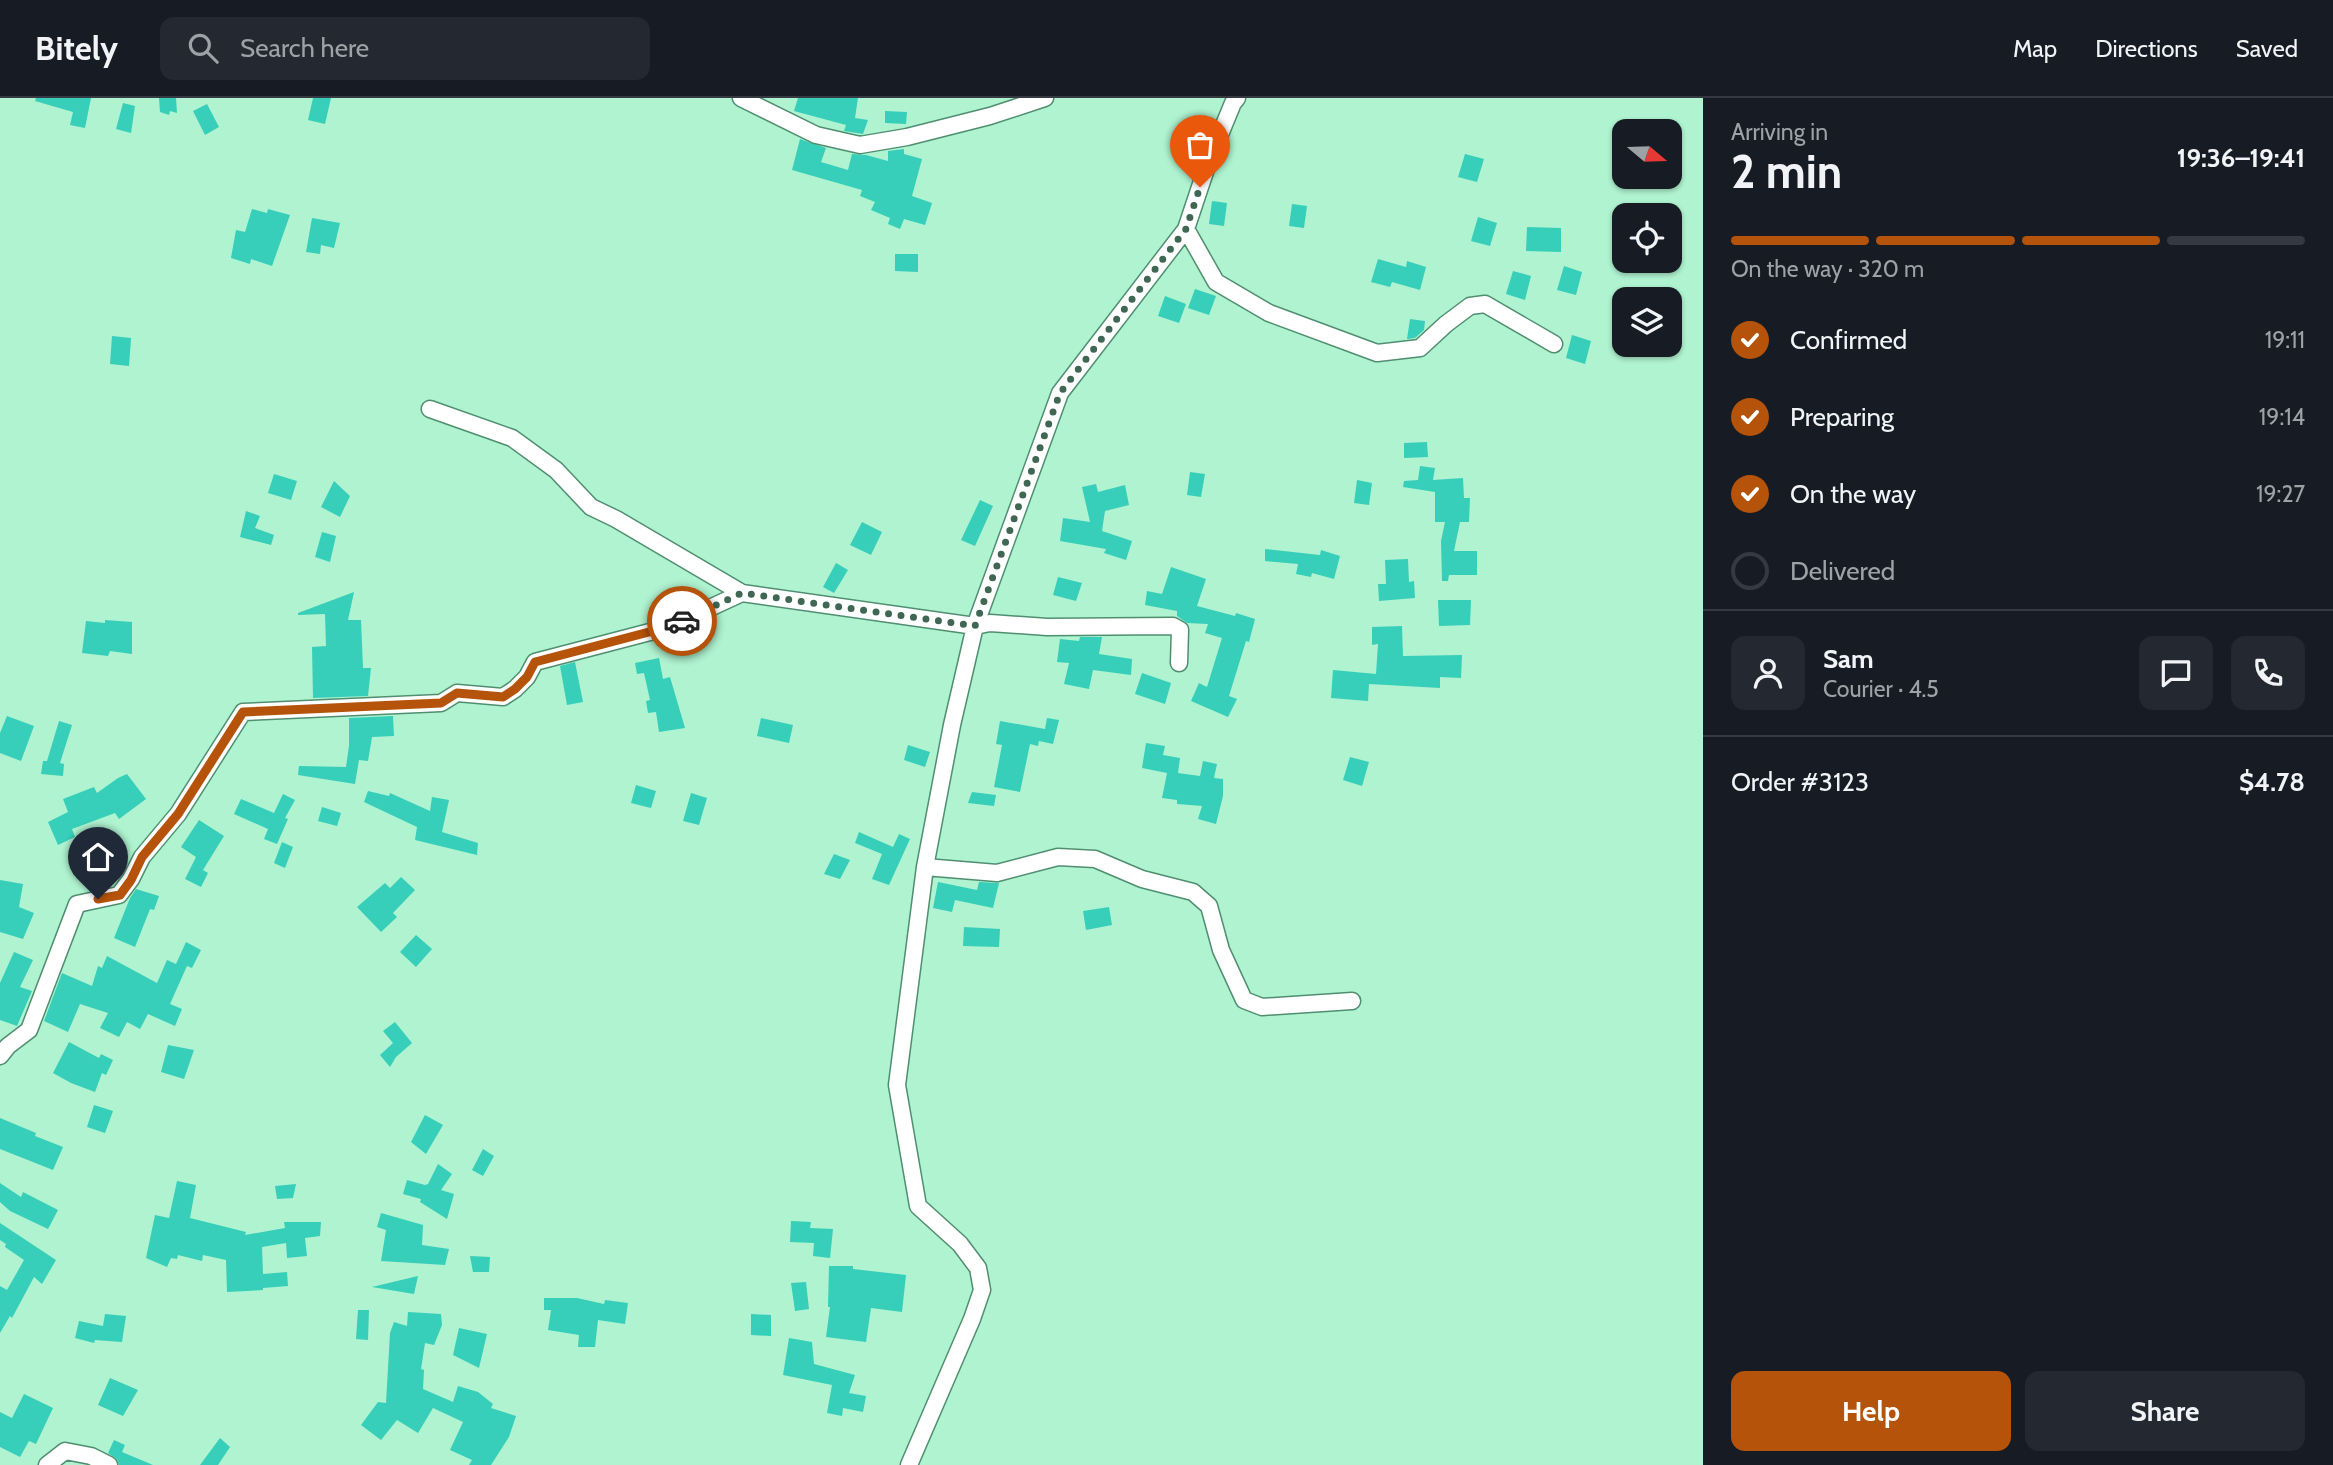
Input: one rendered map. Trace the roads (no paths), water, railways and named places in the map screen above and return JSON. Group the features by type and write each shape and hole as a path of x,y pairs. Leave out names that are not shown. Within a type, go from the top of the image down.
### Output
{"street":[{"path":"741,98 816,135 860,145 907,137 990,116 1045,98"},
{"path":"909,1465 972,1320 982,1290 978,1268 960,1244 918,1206 897,1084 925,867 975,626 1060,393 1186,229 1207,166 1237,98"},
{"path":"1186,229 1216,282 1269,313 1377,354 1420,348 1470,306 1485,304 1554,344"},
{"path":"430,409 512,438 556,470 591,507 742,593 975,626 990,623 1047,627 1173,626 1180,630 1179,663"},
{"path":"0,1056 8,1046 29,1030 77,904 120,895 142,857 178,814 243,712 441,703 457,693 503,697 527,677 535,662 668,627 742,593"},
{"path":"925,867 997,873 1058,857 1095,859 1142,879 1193,892 1209,906 1221,950 1244,1000 1262,1007 1352,1001"},
{"path":"47,1465 65,1451 91,1456 109,1465"}]}
